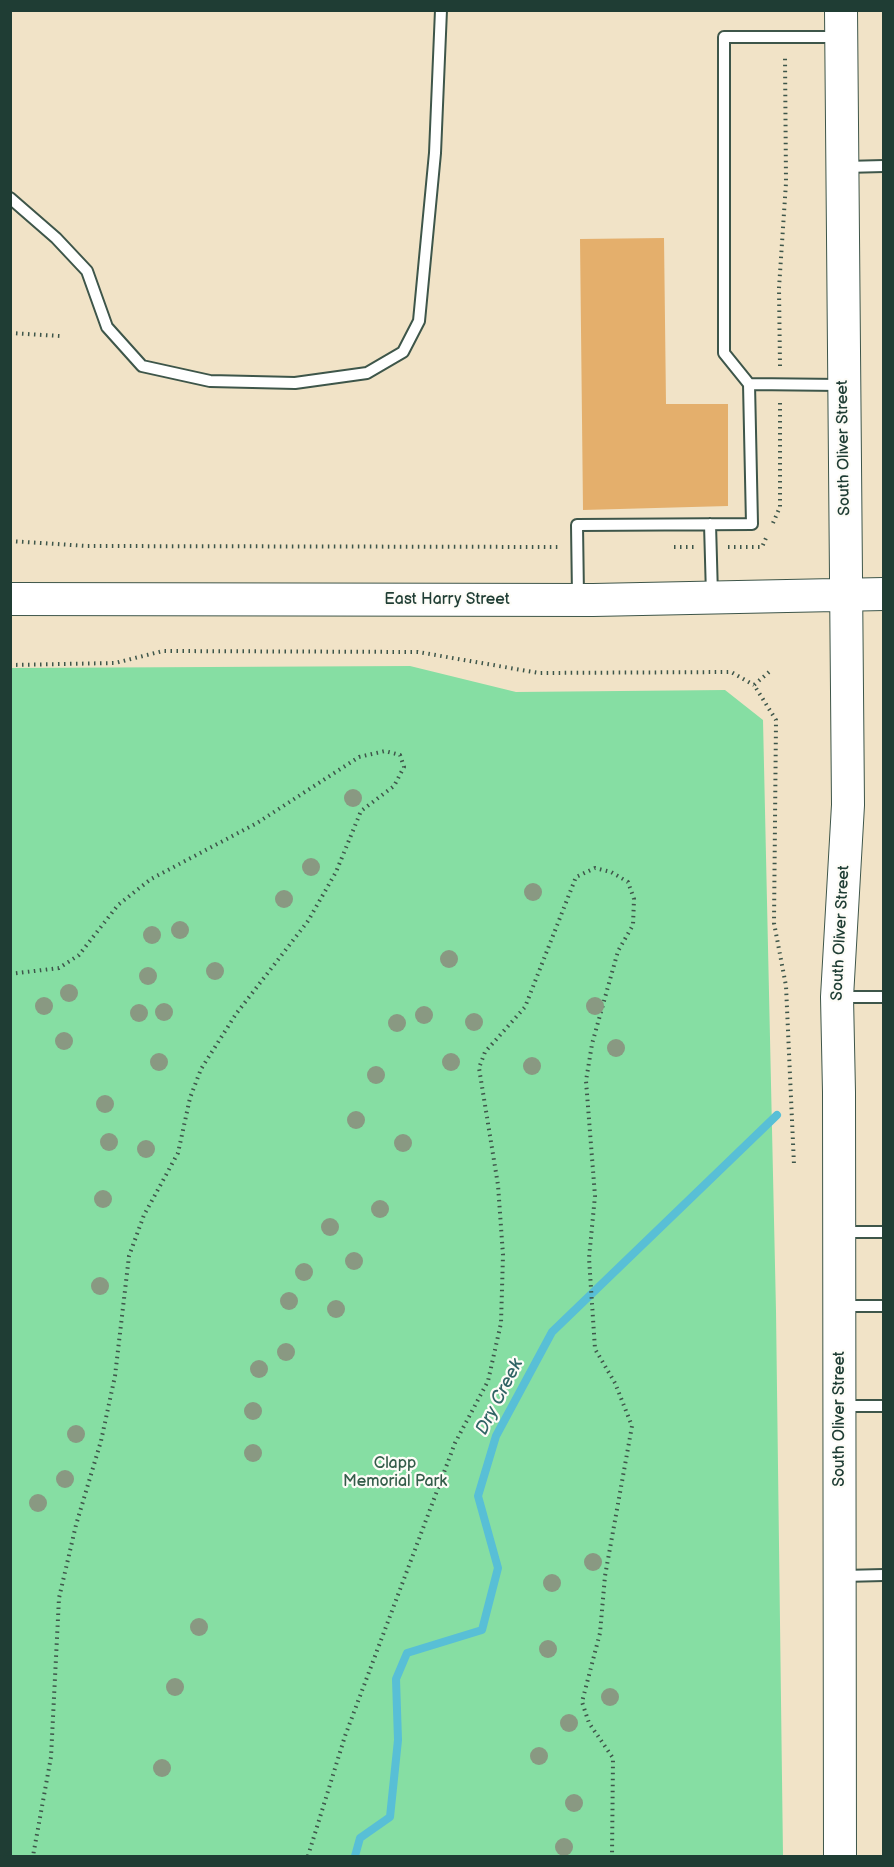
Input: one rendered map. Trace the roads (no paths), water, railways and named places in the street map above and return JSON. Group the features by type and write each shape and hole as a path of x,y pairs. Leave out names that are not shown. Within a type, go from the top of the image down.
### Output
{"main road":[{"name":"South Oliver Street","path":"840,1857 840,1306 837,997 848,805 841,24"},
{"name":"East Harry Street","path":"10,599 578,600 884,594"}],"lane":[{"path":"10,198 56,238 87,271 107,327 142,366 210,381 295,383 367,373 403,351 419,321 435,153 441,10"},
{"path":"578,600 577,525 752,524 748,384 724,353 724,37 785,37 841,24"},
{"path":"841,167 884,166"},
{"path":"748,384 843,385"},
{"path":"710,524 712,597"},
{"path":"837,997 884,997"},
{"path":"839,1232 884,1232"},
{"path":"840,1306 884,1306"},
{"path":"840,1406 884,1406"},
{"path":"840,1576 884,1575"}],"waterway":[{"name":"Dry Creek","path":"355,1856 360,1838 390,1817 398,1740 396,1679 407,1653 482,1630 498,1568 478,1496 496,1436 552,1332 777,1115"}],"park label":[{"name":"Clapp Memorial Park","path":"395,1473"}]}
